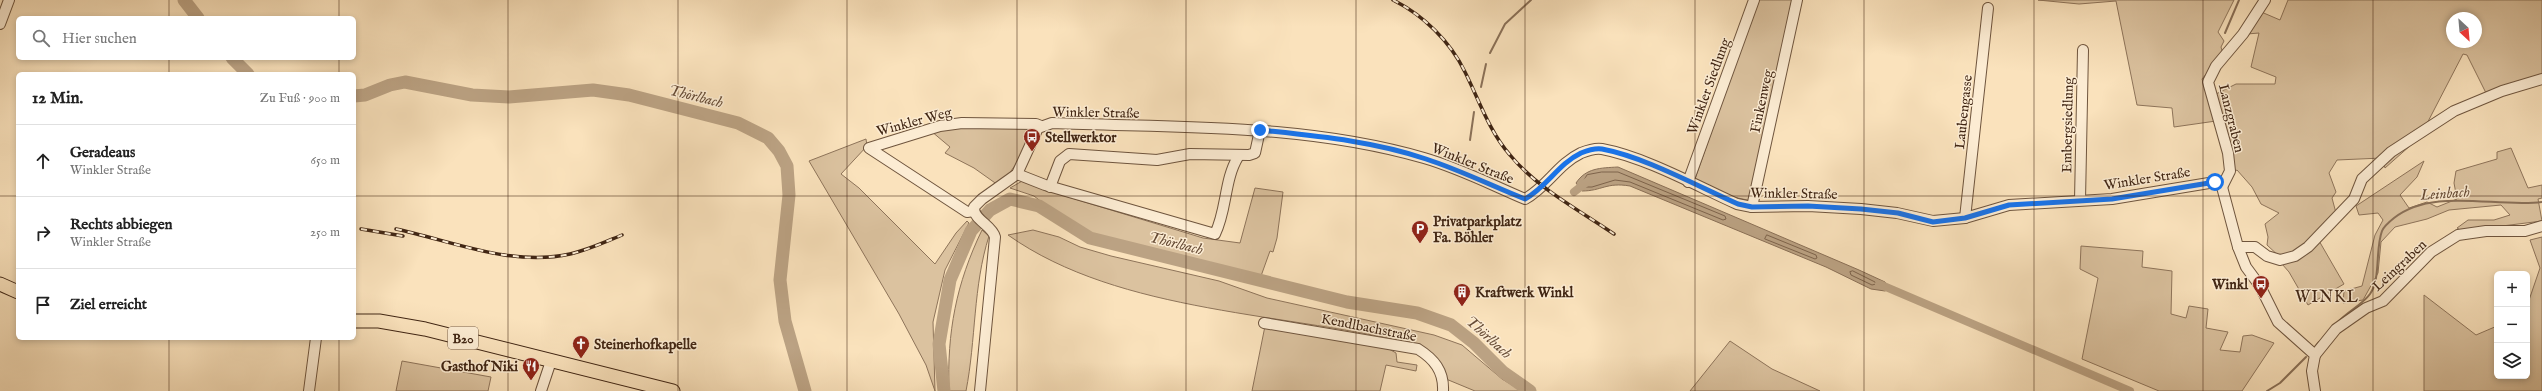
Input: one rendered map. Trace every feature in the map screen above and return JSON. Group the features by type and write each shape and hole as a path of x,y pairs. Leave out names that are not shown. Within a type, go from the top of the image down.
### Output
{"main road":[{"path":"0,284 16,291"},
{"name":"B20","path":"356,321 379,321 425,329 673,391"}],"street":[{"path":"0,24 9,0"},
{"name":"Winkler Siedlung","path":"1688,182 1754,0"},
{"name":"Finkenweg","path":"1752,207 1797,0"},
{"name":"Lanzgraben","path":"2222,187 2230,171 2228,153 2208,82 2216,66 2243,34 2265,0"},
{"name":"Laubengasse","path":"1965,218 1988,8"},
{"name":"Embergsiedlung","path":"2080,200 2083,50"},
{"path":"2238,247 2254,247 2267,256 2280,260 2295,256 2308,247 2349,205 2354,199 2362,179 2391,152 2454,111 2502,91 2542,79"},
{"name":"Winkler Weg","path":"975,213 967,212 869,148 920,131 962,123 1036,124 1041,126"},
{"name":"Winkler Straße","path":"975,213 982,199 1017,174 1041,126 1052,123 1260,130 1327,137 1396,150 1426,159 1525,199 1538,192 1572,158 1583,152 1600,148 1631,157 1738,204 1752,207 1808,206 1861,209 1898,213 1933,222 1965,218 2009,205 2128,197 2176,187 2215,182 2222,187"},
{"path":"1050,186 1060,161 1069,154 1157,160 1190,154 1238,156 1256,153 1260,130"},
{"path":"1017,174 1050,186 1215,234 1221,222 1228,184 1238,156"},
{"path":"2222,187 2238,247 2278,322 2315,355 2312,371 2315,391"},
{"path":"975,213 990,228 994,237 980,391"},
{"name":"Leingraben","path":"2315,355 2336,329 2366,308 2383,301 2431,252 2458,235 2486,231 2525,231 2542,226"},
{"name":"Kendlbachstraße","path":"1264,323 1418,349 1432,358 1440,370 1443,391"},
{"path":"309,391 316,340"},
{"path":"541,391 551,361"}],"shaded area":[{"path":"1757,0 1793,0 1752,201 1733,197 1695,179"},
{"path":"2038,0 2234,0 2218,32 2224,41 2221,47 2223,54 2202,79 2216,121 2174,127 2172,108 2137,105 2116,1 2079,4"},
{"path":"2288,0 2542,0 2542,75 2486,93 2467,55 2463,54 2420,137 2385,168 2382,158 2337,160 2329,173 2336,192 2332,198 2336,213 2304,247 2281,258 2267,245 2268,237 2265,224 2279,213 2261,204 2252,187 2237,170 2233,172 2214,95 2236,84 2275,84 2276,77 2251,67 2259,33 2247,34 2259,11 2280,20"},
{"path":"980,125 1033,128 1015,166 998,185 974,168 945,153 950,147 931,131"},
{"path":"866,139 867,146 841,174 859,188 935,264 956,233 967,221 969,223 945,270 933,322 935,391 926,365 899,314 809,161"},
{"path":"2511,148 2528,188 2542,185 2542,198 2538,199 2542,221 2462,231 2457,228 2468,220 2494,220 2510,215 2501,205 2449,210 2427,219 2395,227 2381,242 2378,273 2363,300 2343,303 2344,291 2362,286 2375,235 2383,220 2378,213 2359,215 2356,206 2424,161 2417,177 2400,195 2409,208 2427,202 2437,207 2457,199 2454,183 2456,171 2497,159 2497,152"},
{"path":"1024,180 1042,189 1203,238 1240,243 1255,188 1283,192 1277,238 1273,252 1270,251 1261,276 1099,237 1063,219 1034,196 1010,188"},
{"path":"982,230 989,236 977,294 972,352 966,391 949,391 950,349 955,309 966,270"},
{"path":"1033,230 1059,237 1080,247 1111,256 1219,281 1267,298 1434,335 1462,345 1502,379 1522,391 1475,391 1446,379 1439,379 1422,346 1371,335 1208,308 1154,296 1102,281 1053,261 1008,235"},
{"path":"2542,237 2542,391 2424,391 2424,295 2476,335 2494,327 2494,379 2530,379 2530,297 2540,268 2530,240"},
{"path":"2318,239 2344,284 2308,305 2289,272 2282,264"},
{"path":"2081,246 2143,251 2142,267 2172,271 2171,314 2186,318 2189,306 2208,309 2206,328 2228,332 2220,350 2240,352 2243,336 2252,335 2274,343 2242,391 2159,391 2082,359 2098,278 2080,269"},
{"path":"1265,326 1382,345 1396,353 1397,362 1417,365 1416,371 1386,365 1380,391 1252,391"},
{"path":"1730,341 1772,369 1820,391 1690,391"},
{"path":"402,361 491,377 488,391 396,391"}],"water":[{"path":"1618,167 1859,270 1885,282 1889,289 1885,291 1871,289 1826,267 1630,186 1615,185 1595,190 1582,191 1576,183 1584,174 1594,170"}],"waterway":[{"name":"Thörlbach","path":"184,0 196,16"},
{"path":"1490,53 1505,24 1531,0"},
{"path":"2225,33 2239,0"},
{"name":"Thörlbach","path":"234,60 246,72"},
{"path":"1481,87 1486,64"},
{"name":"Thörlbach","path":"356,96 365,95 390,85 405,82 472,95 509,97 593,90 629,95 738,123 768,138 779,151 787,166 789,195 780,280 785,321 805,391"},
{"path":"1470,140 1474,112"},
{"path":"1574,192 1588,181"},
{"name":"Thörlbach","path":"944,391 939,344 950,280 971,231 990,210 1010,199 1039,206 1090,238 1347,302 1417,313 1451,325 1474,343 1503,372 1530,391"},
{"name":"Leinbach","path":"2338,322 2363,301 2370,294 2373,288 2376,280 2380,238 2385,226 2410,209 2427,203 2446,201 2505,203 2542,202"},
{"path":"1879,284 2130,391"},
{"name":"Leinbach","path":"2314,348 2319,342"},
{"name":"Leinbach","path":"2267,391 2280,383 2306,357"}],"railway":[{"path":"1393,0 1415,13 1425,21 1452,50 1465,72 1496,136 1521,167 1559,198 1614,234"},
{"path":"361,229 403,236"},
{"path":"396,229 482,251 526,257 548,257 570,254 590,248 622,235"}],"place":[{"name":"Stellwerktor","path":"1032,152"},
{"name":"Privatparkplatz Fa. Böhler","path":"1420,244"},
{"name":"Winkl","path":"2261,299"},
{"name":"Kraftwerk Winkl","path":"1462,307"},
{"name":"Steinerhofkapelle","path":"581,359"},
{"name":"Gasthof Niki","path":"531,381"}],"district":[{"name":"WINKL","path":"2327,296"}],"route":[{"path":"1260,130 1327,137 1396,150 1426,159 1463,173 1525,199 1538,192 1563,165 1572,158 1583,152 1600,148 1631,157 1738,204 1752,207 1808,206 1861,209 1898,213 1933,222 1965,218 2009,205 2051,201 2112,199 2176,187 2215,182"}]}
